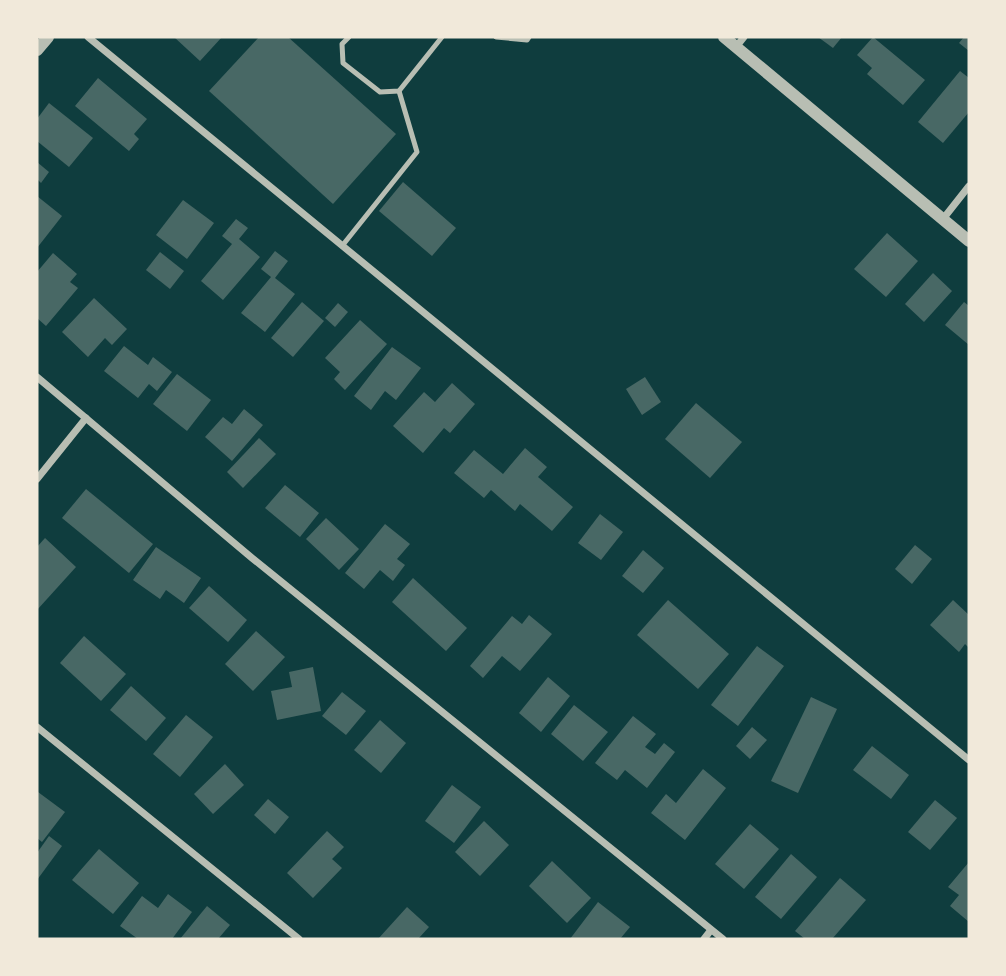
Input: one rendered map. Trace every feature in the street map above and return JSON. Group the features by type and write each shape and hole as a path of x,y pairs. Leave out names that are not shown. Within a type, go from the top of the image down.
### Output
{"street":[{"path":"37,50 48,37"},
{"path":"88,37 969,760"},
{"path":"724,37 740,42 969,241"},
{"path":"943,219 969,186"},
{"path":"37,377 262,566 723,939"},
{"path":"37,480 86,418"},
{"path":"37,727 299,939"},
{"path":"704,939 711,930"}],"lane":[{"path":"349,37 342,44 344,63 380,92 399,91 442,37"},
{"path":"496,37 527,40 530,37"},
{"path":"342,246 417,152 399,91"}],"building":[{"path":"174,37 222,37 200,61"},
{"path":"259,37 288,37 396,134 333,204 209,91"},
{"path":"818,37 842,37 833,48"},
{"path":"873,37 925,80 903,105 867,74 872,68 857,55"},
{"path":"964,37 969,37 969,51 959,43"},
{"path":"960,71 969,78 969,112 943,143 918,122"},
{"path":"98,78 147,119 134,134 139,139 129,151 75,106"},
{"path":"49,103 93,138 69,167 37,141 37,119"},
{"path":"37,162 49,172 41,183 37,179"},
{"path":"403,182 456,228 432,256 379,211"},
{"path":"37,196 62,216 37,248"},
{"path":"183,200 214,223 187,259 156,235"},
{"path":"236,219 248,228 239,239 260,257 223,300 201,281 232,244 222,236"},
{"path":"887,233 918,261 886,297 854,269"},
{"path":"275,251 288,261 275,278 295,294 265,332 241,313 271,277 261,269"},
{"path":"160,252 184,271 170,289 146,270"},
{"path":"53,253 77,274 70,282 78,288 46,326 37,318 37,272"},
{"path":"933,273 952,291 924,322 905,304"},
{"path":"94,298 127,329 112,345 105,338 88,357 62,332"},
{"path":"302,302 324,321 293,357 271,338"},
{"path":"964,302 969,306 969,345 945,325"},
{"path":"338,303 348,312 335,327 325,318"},
{"path":"360,320 387,344 345,390 334,379 340,372 325,358"},
{"path":"124,346 148,365 153,357 172,372 157,391 149,384 138,398 104,371"},
{"path":"392,347 421,368 396,400 385,391 371,410 354,396"},
{"path":"177,374 211,400 187,431 153,404"},
{"path":"645,377 661,402 642,415 626,389"},
{"path":"452,383 475,404 450,433 444,428 423,453 393,426 424,392 435,402"},
{"path":"696,403 742,442 710,478 665,439"},
{"path":"244,409 263,425 232,461 205,437 223,417 232,424"},
{"path":"259,438 276,454 243,488 227,472"},
{"path":"525,448 547,467 538,477 573,507 552,531 520,504 515,511 491,490 484,498 454,473 474,450 503,474"},
{"path":"285,485 319,513 300,537 265,508"},
{"path":"86,489 153,544 129,573 62,518"},
{"path":"600,514 623,532 601,560 578,543"},
{"path":"326,518 359,549 339,570 306,539"},
{"path":"385,524 410,544 397,559 405,565 393,581 380,570 364,589 345,573"},
{"path":"45,538 76,567 37,610 37,547"},
{"path":"915,545 932,559 912,584 895,569"},
{"path":"156,547 201,578 184,603 166,590 160,599 133,580"},
{"path":"643,550 664,568 643,593 622,576"},
{"path":"413,578 467,628 446,651 392,602"},
{"path":"209,586 247,620 228,642 189,608"},
{"path":"668,600 729,654 698,689 637,635"},
{"path":"953,600 969,615 969,648 965,644 959,652 930,625"},
{"path":"529,615 552,634 520,671 502,656 483,678 470,666 512,616 522,624"},
{"path":"256,631 285,657 253,691 225,664"},
{"path":"84,636 126,674 101,701 60,663"},
{"path":"757,646 784,666 738,726 711,705"},
{"path":"313,667 321,711 277,720 271,691 292,687 289,672"},
{"path":"548,677 570,696 541,732 519,713"},
{"path":"131,686 166,718 146,741 110,710"},
{"path":"342,692 366,711 346,735 322,716"},
{"path":"811,697 837,709 798,793 771,781"},
{"path":"574,705 608,732 583,761 551,734"},
{"path":"186,715 213,737 180,777 153,754"},
{"path":"633,716 656,734 645,747 655,754 664,743 675,752 647,788 625,770 617,780 595,763"},
{"path":"380,720 406,743 381,773 354,750"},
{"path":"752,727 767,740 750,759 736,746"},
{"path":"872,746 909,775 891,799 853,770"},
{"path":"225,764 244,785 213,814 194,794"},
{"path":"703,769 726,788 685,840 651,813 666,794 676,803"},
{"path":"452,785 481,807 454,843 425,821"},
{"path":"38,792 65,812 42,842 37,838"},
{"path":"268,799 289,817 275,834 254,815"},
{"path":"935,800 957,818 930,850 908,832"},
{"path":"484,821 509,845 480,876 455,852"},
{"path":"750,824 779,849 744,889 715,864"},
{"path":"327,831 344,847 332,859 342,868 313,898 287,873"},
{"path":"49,836 62,846 37,880 37,853"},
{"path":"99,849 139,883 113,914 72,880"},
{"path":"791,854 817,877 781,919 755,897"},
{"path":"552,861 591,898 567,923 529,886"},
{"path":"969,862 969,922 950,906 959,895 948,887"},
{"path":"840,878 866,900 832,939 805,939 795,931"},
{"path":"168,894 192,912 172,939 138,939 120,926 142,896 158,908"},
{"path":"598,902 630,927 620,939 570,939"},
{"path":"207,906 230,925 218,939 180,939"},
{"path":"407,907 429,927 418,939 378,939"}]}
